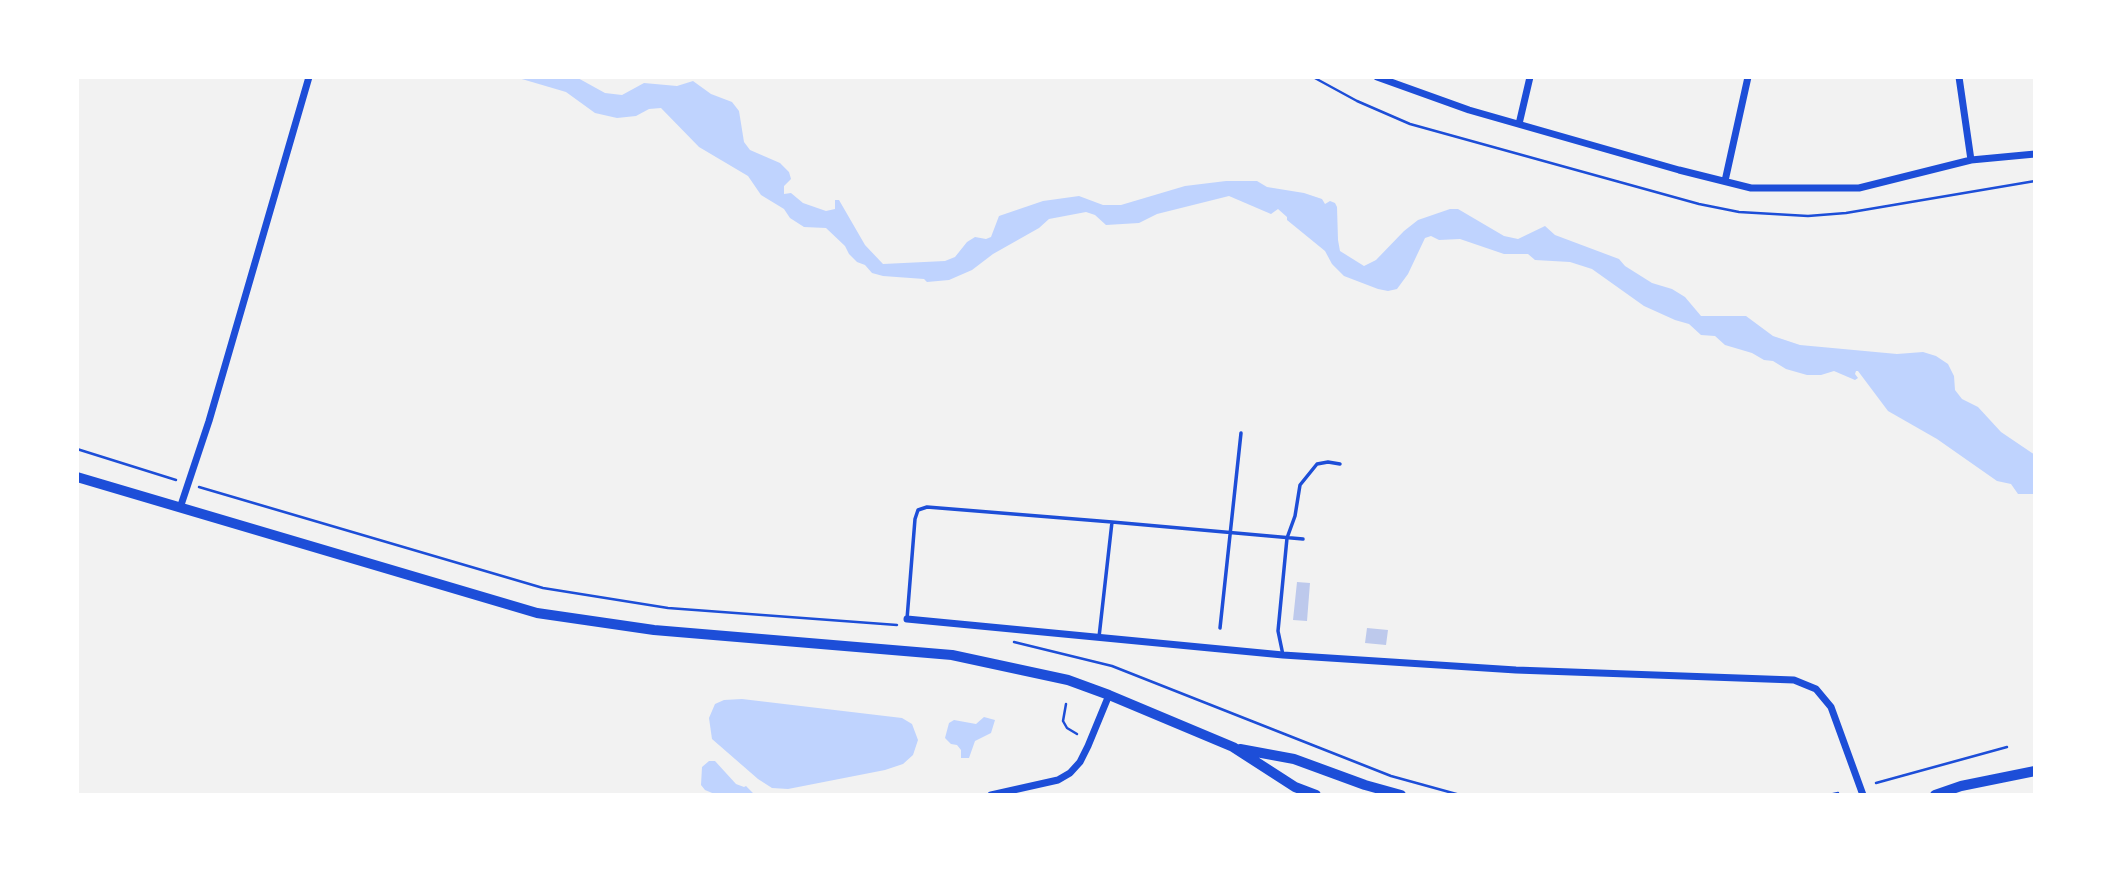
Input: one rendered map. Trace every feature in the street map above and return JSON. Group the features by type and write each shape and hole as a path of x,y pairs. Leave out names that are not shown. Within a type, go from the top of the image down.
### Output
{"main road":[{"path":"77,477 537,613 623,626 952,655 1068,680 1233,747 1295,787 1316,795"},
{"path":"1233,747 1294,759 1401,795"},
{"path":"1936,795 1961,786 2035,771"}],"street":[{"path":"180,508 209,421 309,77"},
{"path":"1519,124 1530,77"},
{"path":"1725,181 1748,77"},
{"path":"1959,77 1971,160"},
{"path":"1380,78 1519,124 1751,188 1859,188 1971,160 2035,154"},
{"path":"907,619 1283,655 1516,670 1794,680 1816,689 1831,707 1863,795"},
{"path":"991,795 1058,780 1070,773 1080,762 1088,746 1109,695"}],"lane":[{"path":"1220,628 1241,433"},
{"path":"1283,655 1278,631 1287,538 1295,516 1300,485 1317,464 1340,464"},
{"path":"907,619 915,519 918,510 927,507 1303,539"},
{"path":"1099,637 1112,523"}],"path":[{"path":"77,449 183,482"},
{"path":"1066,704 1063,721 1067,728 1077,734"},
{"path":"1876,783 2007,747"},
{"path":"1829,795 1839,793"}],"water":[{"path":"515,77 576,77 605,93 622,95 644,83 677,86 693,81 711,94 732,102 739,111 744,142 750,150 780,163 789,172 791,179 784,186 784,194 791,193 803,203 826,211 835,209 835,200 839,200 865,245 883,264 945,261 955,257 967,242 975,237 991,237 999,216 1043,201 1079,196 1103,205 1121,205 1185,186 1226,181 1257,181 1267,187 1322,199 1325,204 1330,201 1335,203 1340,251 1364,266 1376,260 1418,220 1450,209 1458,209 1504,236 1518,239 1545,226 1555,235 1619,259 1625,266 1652,283 1672,289 1685,297 1701,316 1746,316 1773,336 1800,345 1897,354 1923,352 1936,356 1948,364 1954,376 1955,390 1962,399 1978,407 2001,432 2035,455 2035,494 2018,494 2011,484 1997,481 1937,439 1888,411 1858,371 1855,374 1858,378 1855,380 1834,371 1807,375 1786,369 1773,361 1725,345 1715,336 1701,335 1689,324 1644,306 1592,269 1570,262 1535,260 1528,254 1504,254 1460,239 1439,240 1431,236 1425,238 1408,274 1397,289 1388,291 1344,276 1332,264 1325,251 1287,220 1278,209 1271,214 1229,196 1157,214 1139,223 1106,225 1095,215 1086,212 1049,219 972,270 949,280 927,282 924,279 883,276 872,273 865,265 857,262 826,228 804,227 790,218 784,209 761,195 748,176 699,147 661,108 649,109 636,116 617,118 595,113 566,92"},
{"path":"742,699 902,718 912,724 918,740 913,755 903,764 885,770 788,789 772,788 712,739 709,718 715,704 724,700"},
{"path":"984,717 995,720 991,733 975,741 969,758 961,758 961,750 957,745 951,744 945,738 949,723 954,720 976,724"},
{"path":"709,761 715,761 736,784 746,786 752,795 717,795 705,790 701,785 702,767"}],"building":[{"path":"1297,582 1310,583 1307,621 1293,620"},
{"path":"1367,628 1388,630 1386,645 1365,643"}]}
